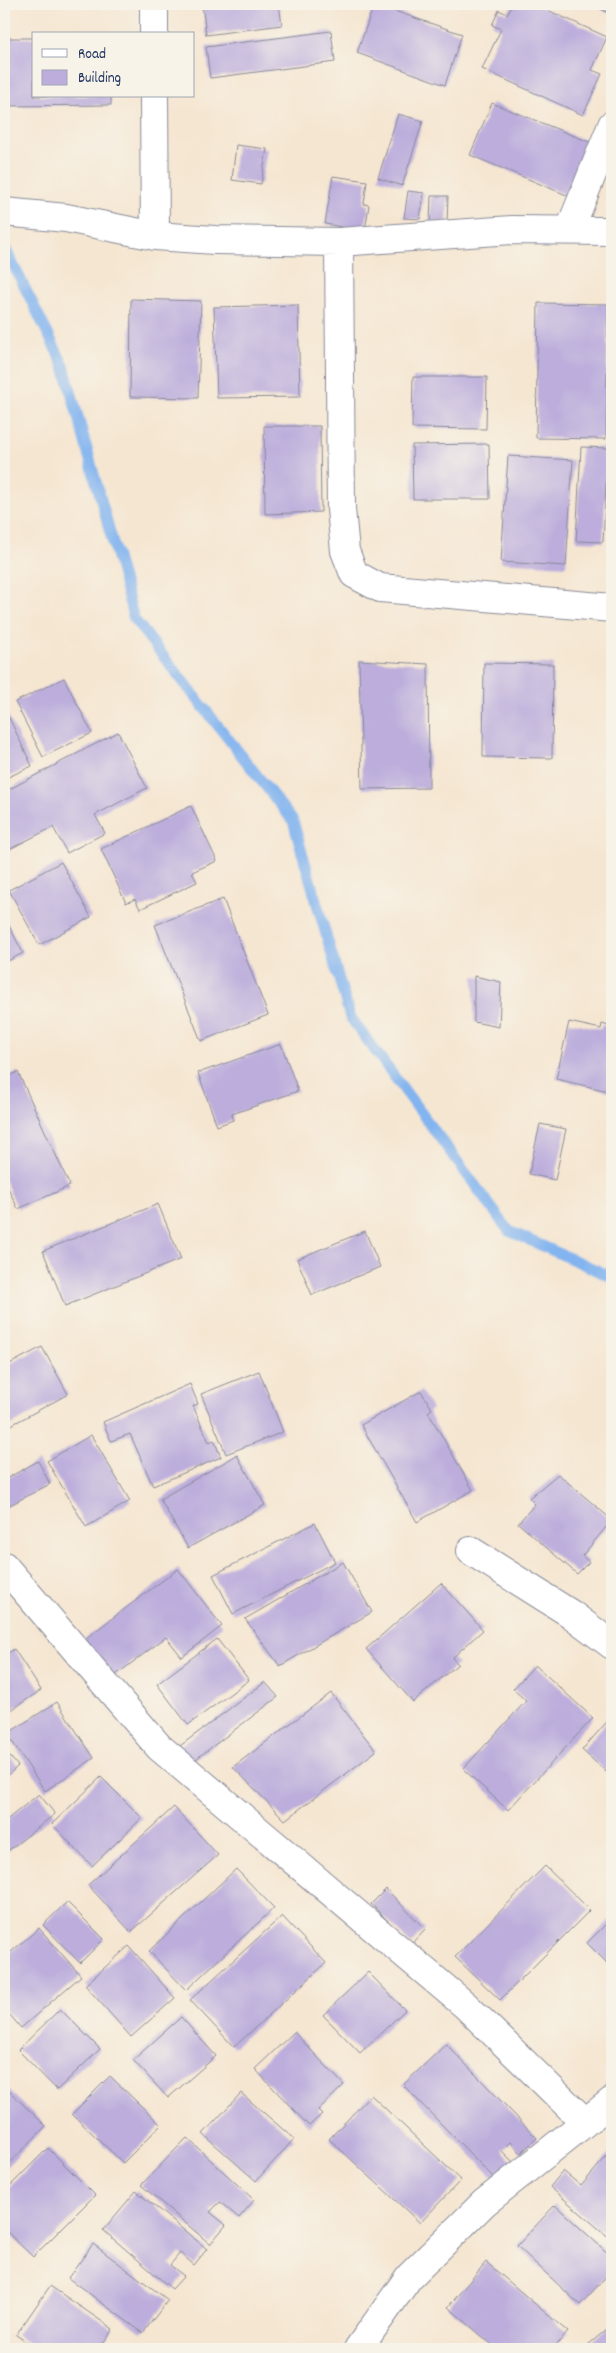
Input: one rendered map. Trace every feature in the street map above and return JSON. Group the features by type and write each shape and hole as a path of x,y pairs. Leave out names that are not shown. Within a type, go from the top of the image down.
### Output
{"street":[{"path":"154,4 154,32"},
{"path":"154,98 155,236"},
{"path":"570,229 612,125"},
{"path":"4,212 66,218 155,236 339,242 512,230 570,229 612,231"},
{"path":"339,242 340,509 345,551 354,574 380,588 612,608"},
{"path":"471,1551 610,1638"},
{"path":"4,1566 159,1747 465,2005 584,2121"},
{"path":"358,2349 409,2277 484,2203 584,2121 612,2101"}],"building":[{"path":"74,4 116,4 116,8"},
{"path":"202,4 279,4 282,25 206,35"},
{"path":"374,4 462,34 445,85 357,53"},
{"path":"513,4 534,4 607,37 592,70 602,74 583,115 482,69 501,29 492,25 499,10 507,14"},
{"path":"592,4 612,4 612,15"},
{"path":"331,31 335,62 210,78 206,47"},
{"path":"4,38 32,38 32,98 111,98 111,105 4,106"},
{"path":"492,103 592,143 569,196 470,155"},
{"path":"398,114 423,121 402,186 378,178"},
{"path":"236,145 267,149 261,184 232,180"},
{"path":"333,176 367,181 364,204 369,205 365,231 325,224"},
{"path":"408,191 424,193 420,219 404,218"},
{"path":"431,196 448,196 447,222 430,222"},
{"path":"131,299 201,301 198,398 130,397"},
{"path":"538,303 608,304 606,439 536,438"},
{"path":"298,305 300,397 217,398 214,307"},
{"path":"413,377 487,377 486,429 412,428"},
{"path":"264,426 320,426 321,512 265,514"},
{"path":"489,444 490,499 413,499 412,445"},
{"path":"581,447 608,448 603,542 576,541"},
{"path":"508,456 573,460 566,566 501,562"},
{"path":"359,660 428,664 429,788 362,789"},
{"path":"484,663 553,664 552,758 483,757"},
{"path":"64,678 92,733 43,757 15,702"},
{"path":"4,707 32,766 4,779"},
{"path":"118,732 147,788 95,815 105,833 67,853 53,827 4,852 4,792"},
{"path":"191,806 217,861 192,872 197,882 140,909 135,899 126,903 101,849"},
{"path":"61,862 91,917 39,945 9,890"},
{"path":"223,899 268,1015 201,1041 155,925"},
{"path":"4,916 23,953 4,963"},
{"path":"474,976 501,982 499,1027 474,1022"},
{"path":"569,1022 601,1029 602,1024 612,1027 612,1092 556,1079"},
{"path":"281,1044 298,1091 232,1114 233,1120 217,1126 198,1073"},
{"path":"18,1072 70,1186 18,1209 4,1179 4,1078"},
{"path":"540,1124 566,1129 555,1180 529,1174"},
{"path":"158,1204 181,1259 65,1306 43,1251"},
{"path":"365,1231 380,1267 312,1295 297,1259"},
{"path":"42,1347 68,1394 4,1429 4,1367"},
{"path":"259,1371 283,1432 226,1454 201,1394"},
{"path":"190,1384 198,1404 193,1406 209,1442 214,1440 221,1457 153,1486 130,1434 111,1441 103,1422"},
{"path":"421,1391 432,1409 428,1412 473,1490 417,1522 361,1425"},
{"path":"91,1435 130,1501 86,1527 47,1461"},
{"path":"237,1455 265,1505 188,1548 160,1499"},
{"path":"38,1461 50,1484 4,1508 4,1480"},
{"path":"558,1474 612,1520 582,1556 589,1562 577,1574 518,1523 535,1504 529,1498"},
{"path":"315,1523 335,1562 233,1614 213,1575"},
{"path":"343,1562 372,1612 280,1666 245,1619"},
{"path":"178,1569 222,1626 182,1657 166,1637 112,1678 82,1641"},
{"path":"441,1583 483,1630 452,1658 458,1664 413,1702 366,1649"},
{"path":"217,1639 249,1680 188,1725 157,1684"},
{"path":"14,1649 41,1690 4,1715 4,1656"},
{"path":"535,1665 593,1718 508,1810 463,1769 526,1701 513,1689"},
{"path":"265,1682 278,1697 192,1762 180,1746"},
{"path":"331,1693 376,1751 285,1820 233,1767"},
{"path":"57,1702 94,1758 45,1791 7,1734"},
{"path":"612,1716 612,1777 582,1750"},
{"path":"4,1750 18,1766 4,1779"},
{"path":"101,1777 142,1818 92,1866 52,1824"},
{"path":"39,1794 55,1814 4,1854 4,1822"},
{"path":"174,1807 218,1855 131,1932 88,1885"},
{"path":"545,1866 590,1910 500,2000 455,1957"},
{"path":"236,1869 274,1908 186,1990 149,1951"},
{"path":"386,1889 425,1929 411,1944 371,1904"},
{"path":"67,1902 104,1939 80,1963 43,1925"},
{"path":"282,1916 326,1963 234,2047 190,2000"},
{"path":"612,1918 612,1968 587,1943"},
{"path":"39,1928 81,1976 21,2028 4,2008 4,1958"},
{"path":"129,1946 175,1998 131,2037 85,1985"},
{"path":"368,1972 405,2010 360,2053 323,2015"},
{"path":"60,2009 100,2049 57,2090 18,2050"},
{"path":"181,2017 216,2056 168,2098 133,2060"},
{"path":"294,2032 344,2085 318,2110 322,2114 309,2126 255,2069"},
{"path":"446,2044 537,2138 521,2153 511,2142 502,2151 513,2162 495,2179 403,2085"},
{"path":"110,2076 161,2125 123,2163 72,2114"},
{"path":"8,2090 46,2126 4,2169 4,2094"},
{"path":"241,2093 294,2139 256,2181 203,2134"},
{"path":"371,2095 461,2180 420,2223 329,2139"},
{"path":"187,2138 254,2200 239,2218 220,2202 210,2212 226,2225 210,2244 141,2185"},
{"path":"48,2148 95,2195 33,2257 4,2229 4,2192"},
{"path":"611,2151 612,2240 550,2187 563,2171 581,2186"},
{"path":"136,2191 207,2249 194,2265 180,2253 170,2265 184,2276 172,2289 103,2230"},
{"path":"555,2205 612,2257 612,2270 580,2305 517,2246"},
{"path":"93,2244 168,2300 143,2333 68,2278"},
{"path":"486,2262 568,2332 553,2349 497,2349 448,2307"},
{"path":"50,2286 113,2329 99,2349 38,2349 16,2335"},
{"path":"612,2325 612,2349 583,2349"}],"waterway":[{"path":"4,246 64,366 134,619 293,821 350,1017 509,1231 612,1277"}]}
